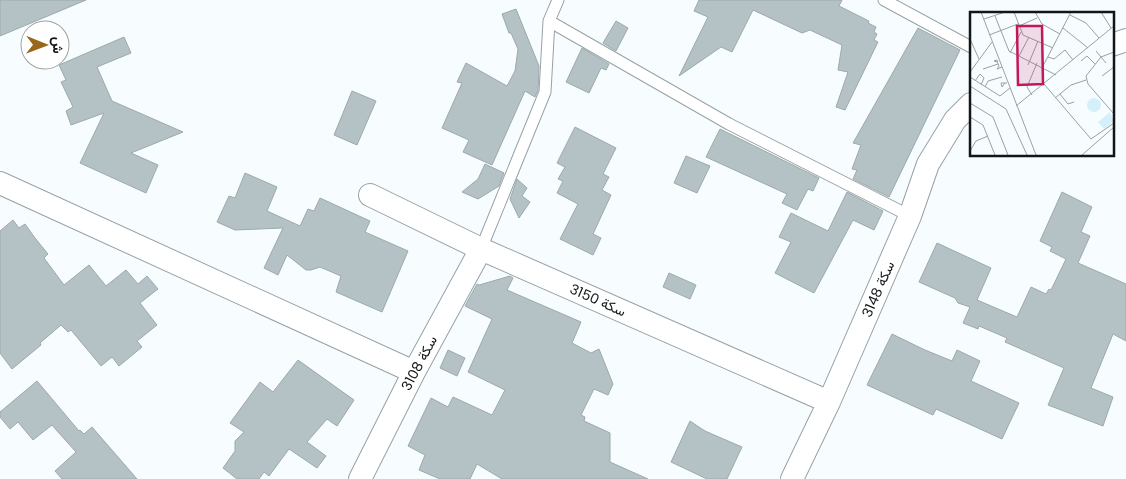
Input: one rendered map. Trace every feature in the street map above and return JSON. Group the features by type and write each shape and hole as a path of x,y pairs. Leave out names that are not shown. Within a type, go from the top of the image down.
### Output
{"street":[{"name":"سكة 3148","path":"792,479 829,402 910,216 928,164 955,120 970,105"},
{"path":"0,183 414,372"},
{"name":"سكة 3150","path":"370,195 481,248 829,402"},
{"name":"سكة 3108","path":"360,479 414,372 481,248"}],"lane":[{"path":"481,248 545,92 549,21 558,0"},
{"path":"884,0 970,45"},
{"path":"549,21 729,124 910,216"}],"building":[{"path":"0,0 86,0 38,20 20,20 20,28 0,36"},
{"path":"699,0 842,0 839,6 869,21 868,23 876,27 874,32 877,34 874,40 878,42 845,110 836,107 848,72 838,70 842,45 810,30 802,33 753,10 732,52 721,47 679,76 708,17 694,11"},
{"path":"516,9 539,66 538,90 535,97 525,91 492,165 463,152 469,140 442,128 462,83 457,82 466,63 507,86 515,71 518,49 511,33 509,33 502,14"},
{"path":"616,21 628,28 616,51 603,43"},
{"path":"918,28 960,50 889,197 853,179 857,170 852,169 861,145 853,143"},
{"path":"124,37 131,53 97,67 112,101 183,132 131,153 158,165 146,193 80,163 104,113 71,125 66,111 73,107 61,82 66,80 61,70 70,70 70,60"},
{"path":"582,48 609,64 606,70 601,68 589,93 566,82"},
{"path":"352,91 376,101 357,145 334,135"},
{"path":"575,127 616,148 603,174 609,177 602,190 611,195 593,234 601,238 593,255 560,239 578,204 557,193 563,181 558,179 565,167 557,163"},
{"path":"720,129 819,178 813,191 808,189 797,210 782,203 787,194 706,157"},
{"path":"686,156 710,166 697,193 674,183"},
{"path":"485,164 504,173 499,186 478,199 462,192 478,179"},
{"path":"245,173 277,187 267,211 300,226 308,209 314,211 320,198 370,221 365,232 408,251 382,312 336,292 341,276 320,267 306,270 287,255 278,275 264,268 283,228 235,230 217,222 229,196 235,198"},
{"path":"517,179 527,188 522,196 530,202 519,218 510,199"},
{"path":"847,192 883,211 874,230 853,220 814,293 775,273 791,242 779,237 791,213 828,231"},
{"path":"1062,192 1092,207 1081,232 1090,236 1078,263 1126,284 1126,341 1113,334 1091,388 1113,397 1103,426 1048,405 1064,368 1005,342 1007,338 979,326 978,329 963,323 970,307 958,303 955,298 919,282 937,243 991,268 977,300 1017,317 1031,287 1046,294 1049,289 1051,290 1066,259 1050,251 1052,247 1040,241"},
{"path":"13,220 19,228 25,224 48,254 44,258 64,285 89,265 106,286 126,270 138,284 147,276 158,289 140,303 157,325 137,341 142,347 119,366 112,357 101,366 71,330 68,332 61,325 40,343 41,345 12,369 0,353 0,231"},
{"path":"669,273 696,285 690,299 663,287"},
{"path":"510,276 513,278 507,290 581,322 572,343 591,353 599,349 613,384 608,395 594,389 581,415 585,417 584,421 610,433 610,462 648,479 502,479 477,464 470,479 440,479 419,470 425,455 408,446 431,398 448,407 453,397 492,415 505,390 468,372 492,319 465,306 477,284"},
{"path":"892,334 952,361 957,350 980,361 971,381 1019,403 1002,439 936,409 933,415 867,385"},
{"path":"448,350 465,358 457,376 440,368"},
{"path":"298,360 354,400 337,426 327,419 307,442 326,456 317,468 289,449 269,476 264,472 259,479 237,479 223,468 235,451 235,441 244,432 230,423 260,382 273,392"},
{"path":"37,381 79,431 84,434 92,427 137,479 62,479 55,471 76,452 52,425 33,440 18,422 10,429 0,417 0,412"},
{"path":"690,421 705,431 742,447 727,479 707,479 671,462"}]}
